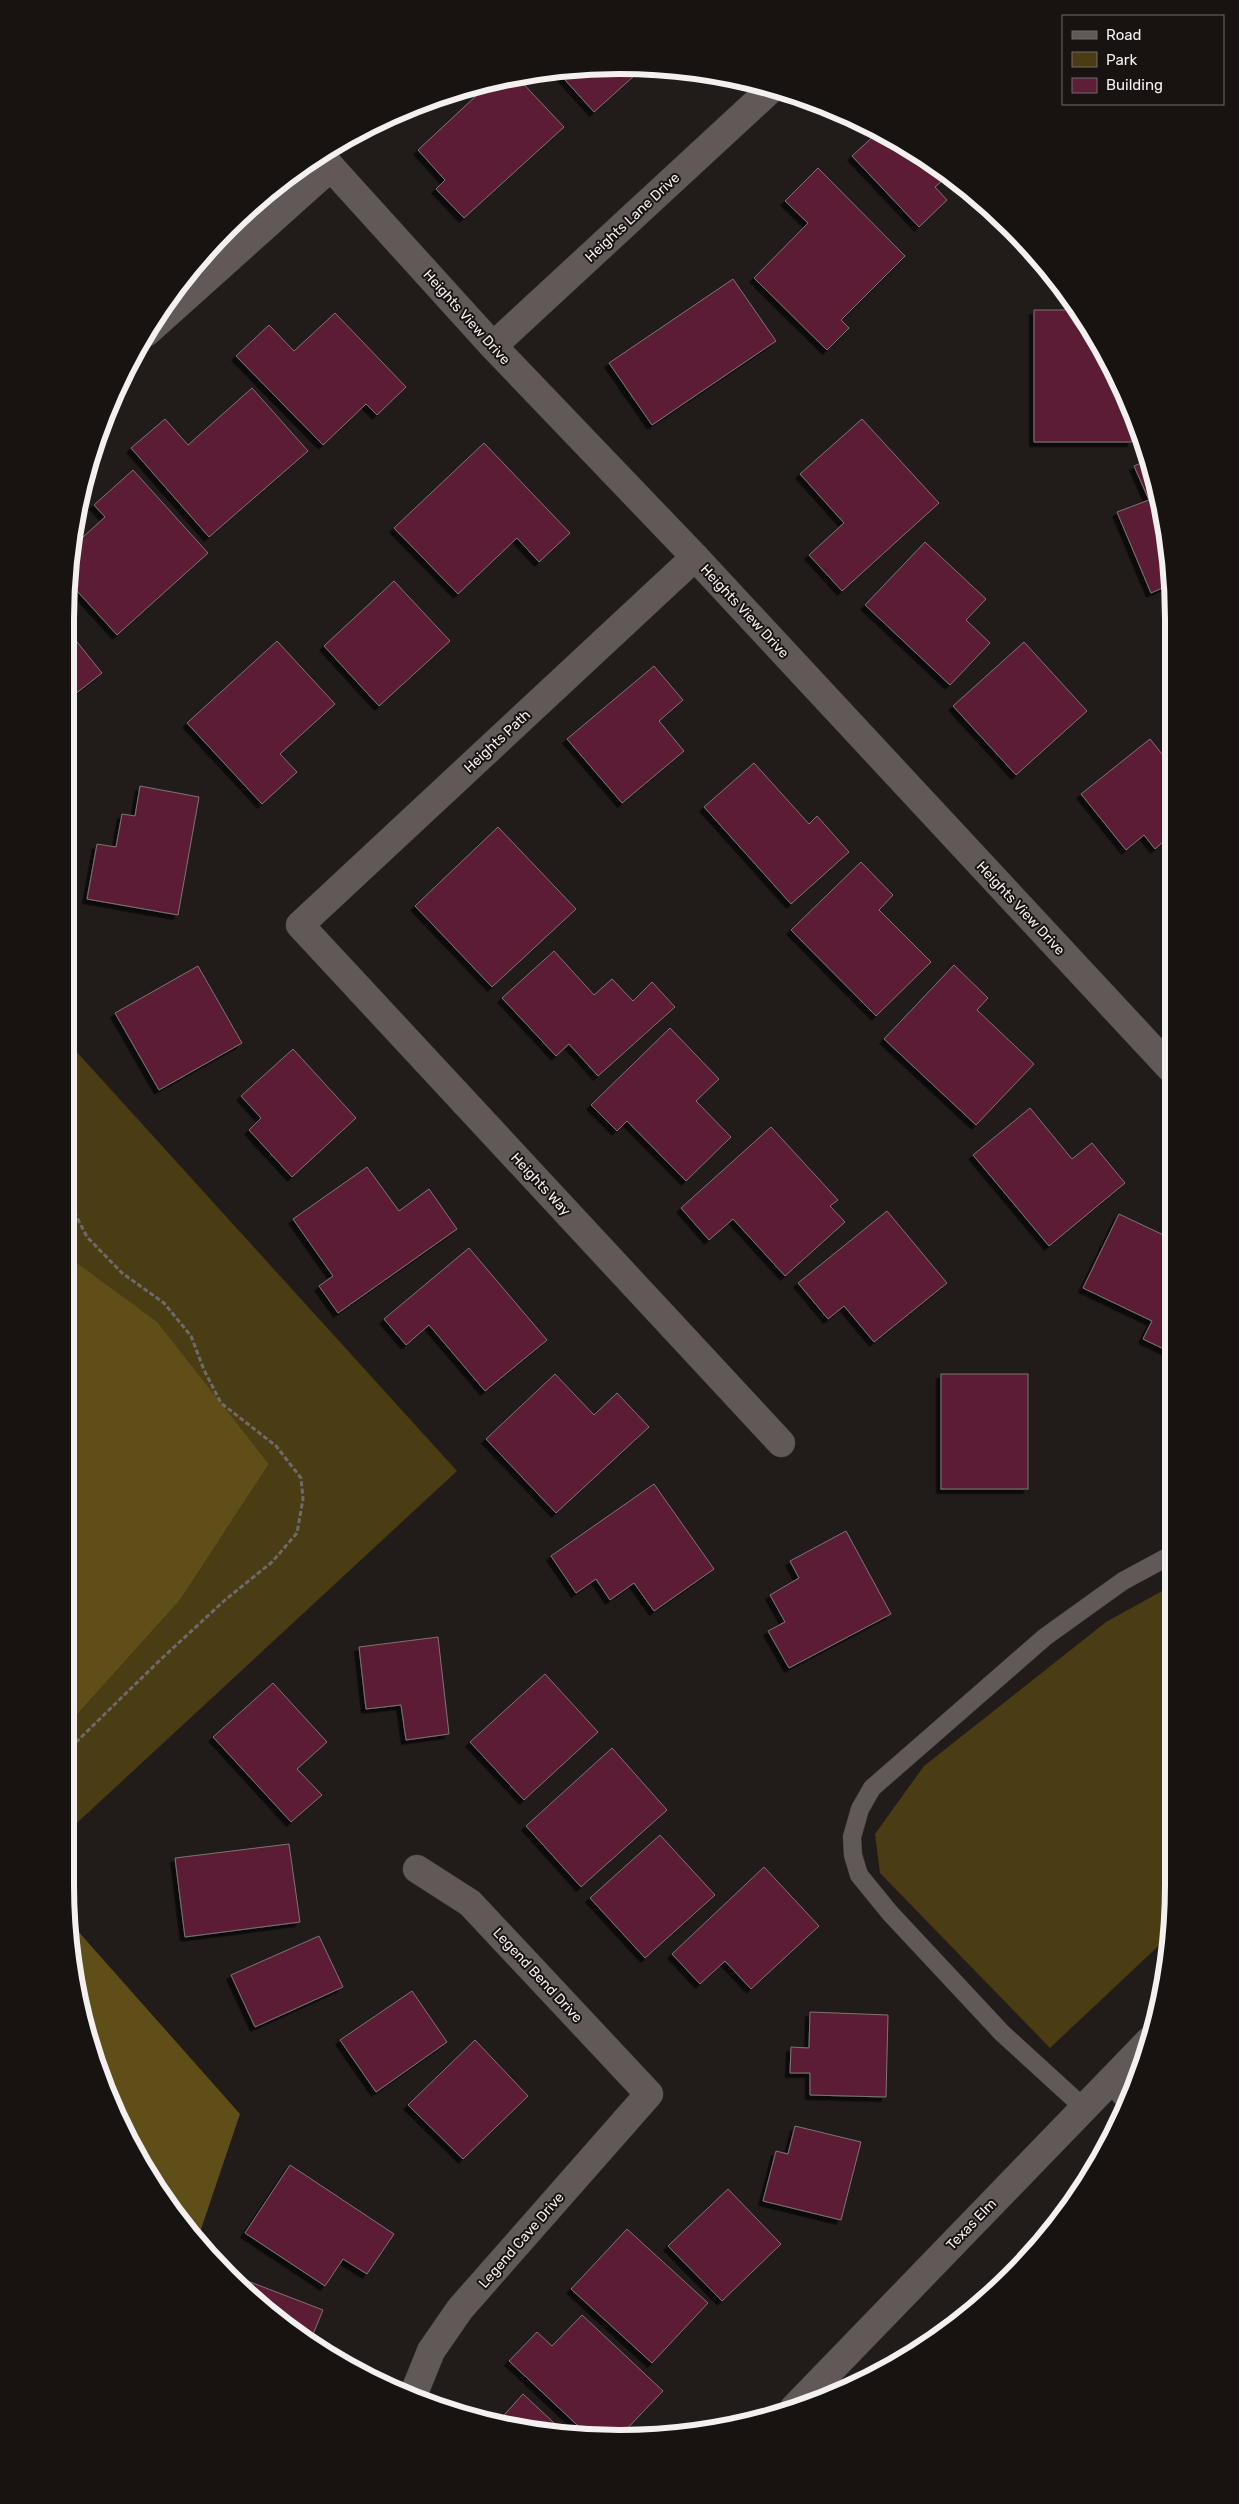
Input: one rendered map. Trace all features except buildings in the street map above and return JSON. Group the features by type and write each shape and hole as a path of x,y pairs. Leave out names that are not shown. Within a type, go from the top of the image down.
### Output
{"street":[{"name":"Heights Lane Drive","path":"493,346 766,94"},
{"name":"Heights View Drive","path":"325,160 493,346 695,557 1165,1062"},
{"path":"172,308 324,161"},
{"name":"Heights Path","path":"300,925 695,557"},
{"name":"Heights Way","path":"300,925 781,1443"},
{"name":"Legend Bend Drive","path":"417,1869 470,1903 649,2094"},
{"name":"Texas Elm","path":"804,2398 1139,2051"},
{"name":"Legend Cave Drive","path":"415,2390 431,2351 460,2309 649,2094"}],"lane":[{"path":"1083,2107 1002,2033 890,1913 859,1876 853,1855 852,1837 860,1809 872,1788 1045,1637 1123,1581 1165,1558"},
{"path":"1108,2082 1122,2097"}],"path":[{"path":"74,1212 87,1237 122,1273 164,1303 191,1336 204,1370 221,1403 276,1446 300,1478 303,1500 297,1533 272,1562 225,1600 158,1661 74,1744"}],"green space":[{"path":"74,1049 457,1471 74,1826 74,1718 180,1600 269,1464 157,1323 74,1261"},
{"path":"1165,1589 1165,1884 1162,1942 1050,2048 880,1873 875,1834 924,1766 1106,1622"}],"shaded area":[{"path":"74,1261 157,1322 269,1464 180,1600 74,1718"},
{"path":"76,1929 240,2114 200,2233 166,2188 147,2157 115,2093 92,2026 78,1956"}]}
